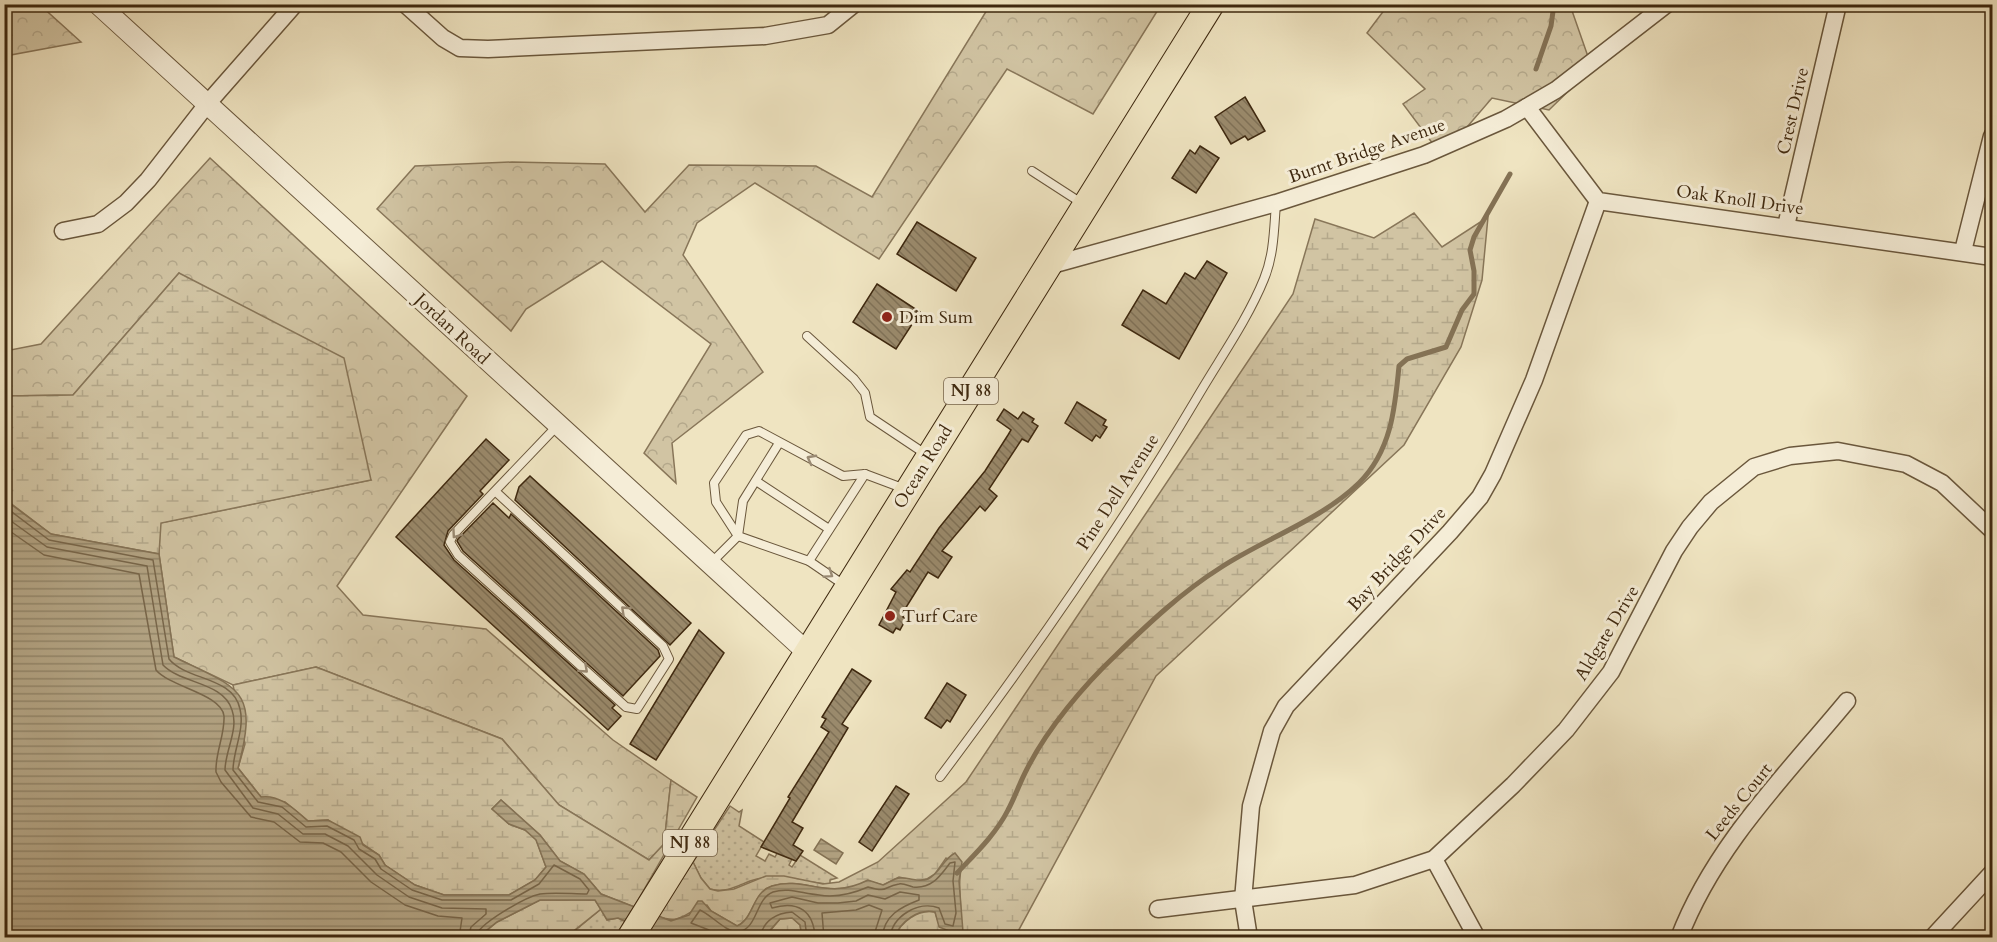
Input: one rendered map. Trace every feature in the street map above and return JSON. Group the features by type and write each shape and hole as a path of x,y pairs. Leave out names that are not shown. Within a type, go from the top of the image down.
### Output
{"main road":[{"name":"Ocean Road","path":"632,934 1211,4"}],"street":[{"name":"Jordan Road","path":"98,4 808,653"},
{"path":"63,231 98,224 126,203 148,180 208,103 295,4"},
{"path":"405,4 443,38 460,48 488,49 765,36 828,24 854,4"},
{"name":"Burnt Bridge Avenue","path":"1048,266 1276,203 1424,155 1506,119 1556,90 1667,4"},
{"name":"Crest Drive","path":"1786,226 1838,4"},
{"path":"1527,107 1599,201"},
{"path":"1963,251 1992,136"},
{"name":"Oak Knoll Drive","path":"1599,201 1992,256"},
{"name":"Bay Bridge Drive","path":"1250,938 1243,900 1251,806 1272,731 1286,706 1450,532 1479,497 1493,474 1534,380 1599,201"},
{"name":"Aldgate Drive","path":"1158,909 1355,885 1434,859 1513,785 1566,730 1611,672 1674,550 1690,527 1711,502 1754,467 1790,456 1838,452 1906,464 1942,483 1992,530"},
{"name":"Leeds Court","path":"1679,938 1704,880 1725,849 1847,701"},
{"path":"1434,859 1477,938"},
{"path":"1932,938 1992,873"}],"lane":[{"path":"1032,171 1086,206"},
{"name":"Pine Dell Avenue","path":"940,777 1004,690 1162,457 1244,318 1264,279 1272,252 1276,203"},
{"path":"807,336 854,379 865,393 870,417 930,457"},
{"path":"495,491 663,646 669,659 637,709 626,707 453,549 450,542 453,536 495,491 558,425"},
{"path":"849,588 809,561 738,536 716,502 714,483 746,435 759,431 843,476 865,474 909,490"},
{"path":"710,565 738,536 743,501 780,443"},
{"path":"809,561 865,474"},
{"path":"756,481 829,529"}],"green space":[{"path":"5,4 40,5 81,42 5,56"},
{"path":"990,5 1161,5 1093,114 1007,69 879,259 755,183 697,223 683,255 763,372 672,443 676,483 644,453 711,344 602,261 526,309 511,331 377,209 415,166 512,162 605,164 645,212 689,165 816,166 872,197"},
{"path":"1388,5 1570,5 1592,68 1549,110 1492,98 1442,156 1403,104 1425,89 1367,33"},
{"path":"210,158 467,396 337,586 363,615 486,629 613,740 671,780 664,844 649,860 559,805 502,739 316,667 233,685 174,657 159,554 160,523 371,480 179,273 73,395 5,396 5,351 41,344"},
{"path":"1414,213 1442,247 1488,217 1482,280 1461,347 1404,445 1156,676 1015,937 895,937 905,922 922,913 935,912 940,927 960,926 961,870 946,858 935,874 927,879 916,881 899,877 883,885 868,881 840,889 796,884 772,886 760,894 747,918 737,926 711,911 707,905 683,917 666,919 658,916 693,862 710,889 718,891 734,889 766,876 784,876 823,884 839,882 878,862 966,782 1293,294 1315,219 1374,238"},
{"path":"179,273 344,358 371,480 161,523 159,554 51,534 5,499 4,396 73,395"},
{"path":"316,667 502,739 559,805 649,860 664,844 671,780 697,797 634,907 601,894 584,874 560,861 540,835 501,800 492,809 509,824 525,830 536,839 546,867 535,880 509,895 444,895 415,885 385,865 379,855 328,820 308,821 285,802 261,797 238,768 245,744 233,685"},
{"path":"730,806 739,812 742,810 739,826 764,842 756,856 765,861 769,854 775,857 780,848 792,859 789,865 792,867 800,855 837,878 830,880 830,884 772,877 750,881 726,890 710,889 693,862"},
{"path":"540,900 595,900 601,909 566,937 478,938 497,922"},
{"path":"601,909 607,920 618,918 626,922 614,937 566,938"},
{"path":"793,918 800,925 802,937 764,938 780,919"},
{"path":"689,930 710,937 650,938 650,931 665,937"}],"water":[{"path":"4,499 51,534 159,554 174,657 229,685 239,695 244,707 246,722 238,768 261,797 281,800 308,821 328,820 360,837 363,845 379,855 385,865 415,885 444,895 509,895 535,880 546,867 536,840 525,830 509,824 492,809 501,800 540,835 560,861 584,874 601,894 671,921 689,915 698,901 702,901 711,911 737,926 747,918 760,894 772,886 796,884 840,888 868,880 883,885 898,878 924,880 939,870 955,853 962,862 959,881 963,932 959,935 939,927 935,912 929,911 916,914 905,921 895,937 802,937 800,925 792,918 780,919 764,937 710,937 689,930 665,937 618,918 607,920 595,900 540,900 497,922 478,937 5,937"},
{"path":"821,839 843,853 836,864 814,850"}],"building":[{"path":"1245,97 1265,131 1248,140 1245,136 1231,144 1215,117"},
{"path":"1200,146 1219,158 1196,193 1172,178 1190,150 1195,154"},
{"path":"917,222 976,258 956,291 897,254"},
{"path":"1207,261 1227,273 1179,359 1122,325 1143,290 1166,304 1185,273 1195,279"},
{"name":"Dim Sum","path":"877,284 920,312 896,349 853,322"},
{"path":"1077,402 1106,420 1103,425 1107,427 1100,438 1096,435 1092,441 1065,423"},
{"path":"1004,409 1018,419 1023,412 1034,419 1032,422 1038,426 1028,442 1022,439 989,489 997,496 985,511 980,506 942,551 952,557 938,578 928,572 905,609 907,610 903,617 906,619 900,630 896,628 893,633 879,625 896,592 891,589 907,570 910,572 939,528 985,471 1008,435 1011,430 997,420"},
{"path":"486,439 509,460 480,491 483,494 448,531 444,545 454,560 615,705 612,708 621,716 608,730 396,537"},
{"path":"530,476 691,623 670,645 515,500 519,487"},
{"path":"493,503 509,518 511,514 658,650 660,656 623,696 463,551 458,539"},
{"path":"699,630 724,653 656,760 630,744"},
{"path":"852,669 871,681 842,724 848,728 792,822 803,828 793,845 803,851 796,861 761,847 790,798 788,797 829,732 821,727 826,719 822,717"},
{"path":"947,683 966,695 950,722 947,720 941,728 925,718"},
{"path":"896,786 909,794 872,851 859,842"}],"waterway":[{"path":"1536,69 1551,26 1554,4"},
{"path":"957,873 998,827 1035,754 1056,723 1104,667 1153,620 1192,587 1237,558 1327,508 1344,496 1370,471 1390,429 1399,366 1407,359 1446,347 1462,310 1474,294 1474,271 1470,250 1474,237 1510,174"}],"place":[{"name":"Dim Sum","path":"887,317"},
{"name":"Turf Care","path":"890,616"}]}
